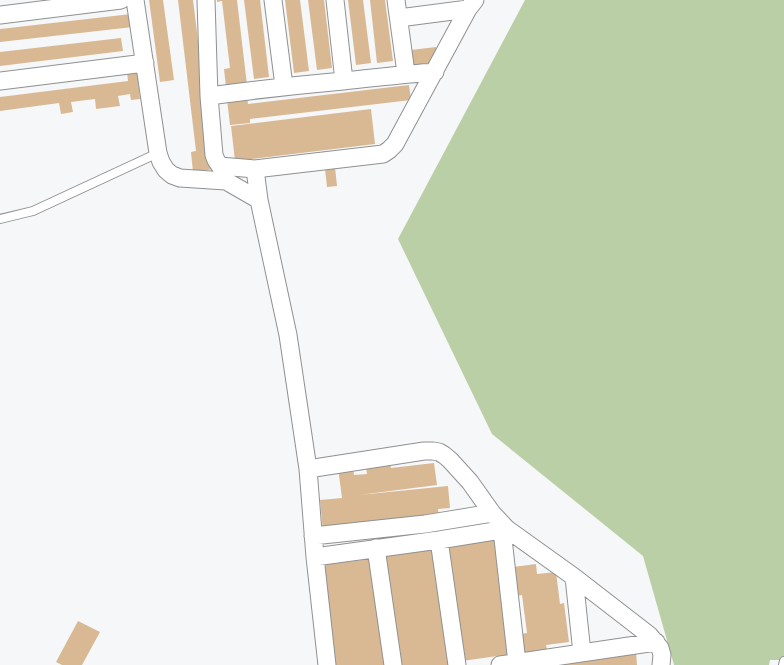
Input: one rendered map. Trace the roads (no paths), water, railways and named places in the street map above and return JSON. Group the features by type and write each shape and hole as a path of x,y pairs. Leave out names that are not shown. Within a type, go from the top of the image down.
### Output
{"street":[{"path":"0,15 121,0"},
{"path":"135,0 158,153 166,170 172,175 180,178 229,174 255,169 383,154 395,144 471,4"},
{"path":"206,0 209,96 214,155 220,166 260,200"},
{"path":"273,0 284,86"},
{"path":"335,0 344,81"},
{"path":"396,0 406,73"},
{"path":"398,18 471,4"},
{"path":"0,81 145,63"},
{"path":"209,96 284,86 344,81 406,73 435,72"},
{"path":"255,169 288,335 308,469 315,557 328,665"},
{"path":"308,469 424,451 439,452 450,460 470,482 505,529 574,577 649,635 660,648 662,655 661,665"},
{"path":"313,536 425,524 492,513"},
{"path":"315,557 439,540 505,529"},
{"path":"505,529 517,663"},
{"path":"439,540 457,665"},
{"path":"376,548 393,665"},
{"path":"574,577 582,653"},
{"path":"500,665 656,642"}],"lane":[{"path":"0,219 33,211 158,153"},
{"path":"783,665 784,661"}]}
